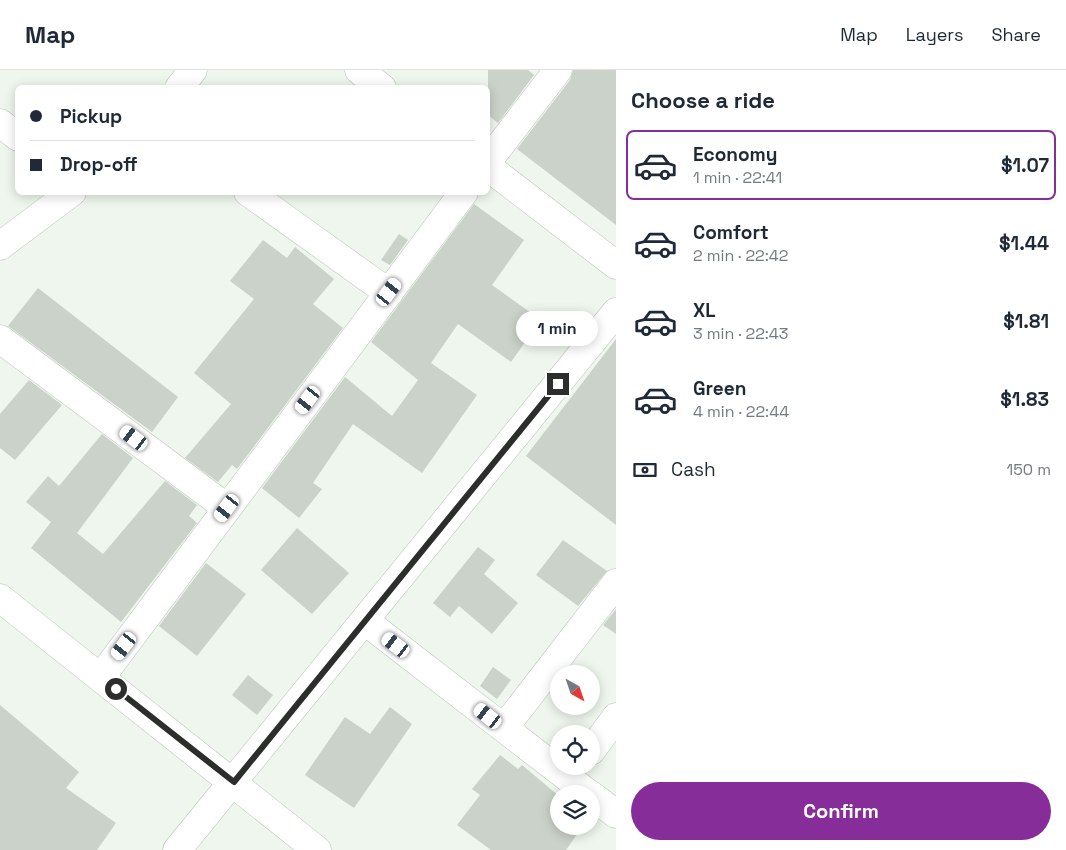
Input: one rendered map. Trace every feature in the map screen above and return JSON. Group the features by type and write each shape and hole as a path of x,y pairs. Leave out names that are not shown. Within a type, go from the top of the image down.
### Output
{"street":[{"path":"181,85 193,70"},
{"path":"359,70 378,85"},
{"path":"490,158 558,70"},
{"path":"0,124 15,135"},
{"path":"490,170 616,265"},
{"path":"0,246 68,195"},
{"path":"252,195 389,292"},
{"path":"101,677 462,195"},
{"path":"177,850 613,323"},
{"path":"0,338 227,508"},
{"path":"504,728 616,583"},
{"path":"0,598 318,850"},
{"path":"365,621 504,728 583,784 616,814"},
{"path":"600,739 616,718"}],"building":[{"path":"488,70 528,70 534,75 498,123 490,117 490,85 488,85"},
{"path":"573,70 616,70 616,225 517,149 570,80"},
{"path":"474,204 524,240 492,285 541,320 511,362 458,324 431,363 477,395 422,473 353,424 313,483 322,489 299,518 262,488 345,377 392,416 418,380 371,342"},
{"path":"399,234 408,240 390,265 381,260"},
{"path":"263,240 287,258 295,247 334,279 313,304 343,328 237,469 232,465 218,482 185,458 231,404 194,373 254,299 230,281"},
{"path":"38,288 178,397 152,432 8,326"},
{"path":"616,339 616,525 526,456"},
{"path":"29,380 62,405 15,460 0,448 0,414"},
{"path":"102,434 133,458 77,533 103,554 165,481 197,505 189,516 197,523 121,622 31,548 51,522 26,502 48,476 59,486"},
{"path":"297,528 349,573 312,614 261,570"},
{"path":"563,540 607,571 578,606 536,575"},
{"path":"478,547 495,560 484,574 518,603 492,634 459,606 450,617 433,603"},
{"path":"206,563 246,594 197,656 159,626"},
{"path":"616,609 616,634 603,625"},
{"path":"493,667 511,680 497,699 480,686"},
{"path":"248,675 273,695 257,715 232,695"},
{"path":"0,705 79,772 66,788 116,823 97,850 0,850"},
{"path":"390,707 412,724 354,808 305,775 345,717 370,734"},
{"path":"500,755 518,769 522,765 550,788 550,835 577,835 566,850 491,850 457,825 480,795 472,789"}],"route":[{"path":"116,689 234,782 558,384"}]}
